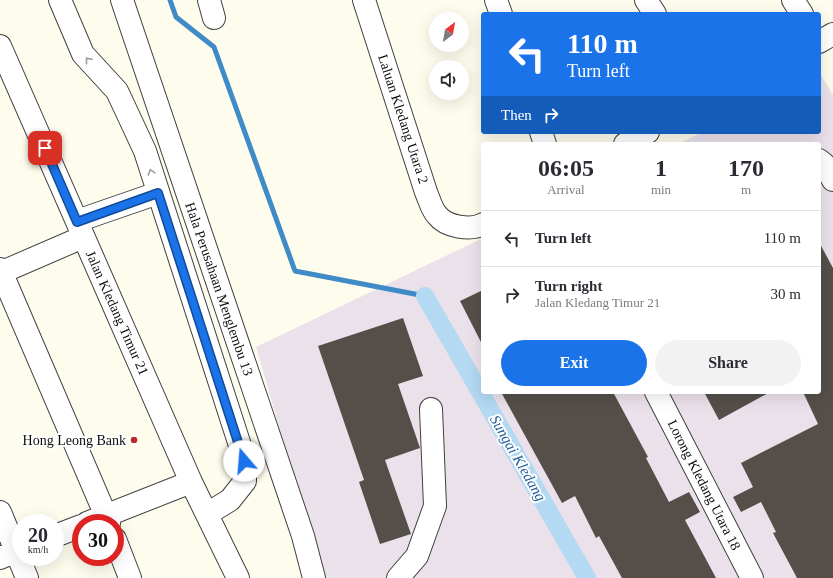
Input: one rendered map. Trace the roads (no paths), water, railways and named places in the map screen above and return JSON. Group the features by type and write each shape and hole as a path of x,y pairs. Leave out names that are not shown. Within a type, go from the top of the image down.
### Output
{"street":[{"path":"60,0 83,54 118,91 145,152 244,461 245,481 230,500 207,514"},
{"name":"Hala Perusahaan Menglembu 13","path":"122,0 300,529 314,578"},
{"name":"Laluan Kledang Utara 2","path":"364,0 426,192 437,216 457,227 478,227 481,225"},
{"path":"496,0 500,12"},
{"path":"646,0 654,12"},
{"path":"793,0 801,12"},
{"path":"821,41 833,34"},
{"name":"Jalan Kledang Timur 21","path":"0,46 191,482 238,578"},
{"path":"629,142 644,134"},
{"path":"821,162 824,164 833,180"},
{"path":"98,514 0,272 80,229 158,193"},
{"name":"Lorong Kledang Utara 18","path":"657,394 752,578"},
{"path":"398,578 417,556 435,506 431,409"},
{"path":"117,514 191,482"},
{"path":"0,512 12,550"},
{"path":"124,562 130,578"},
{"path":"21,566 28,578"}],"waterway":[{"path":"170,0 176,17 214,47 295,271 425,296"},
{"name":"Sungai Kledang","path":"425,296 481,393"},
{"name":"Sungai Kledang","path":"481,394 587,578"}],"place":[{"name":"Hong Leong Bank","path":"134,440"}]}
